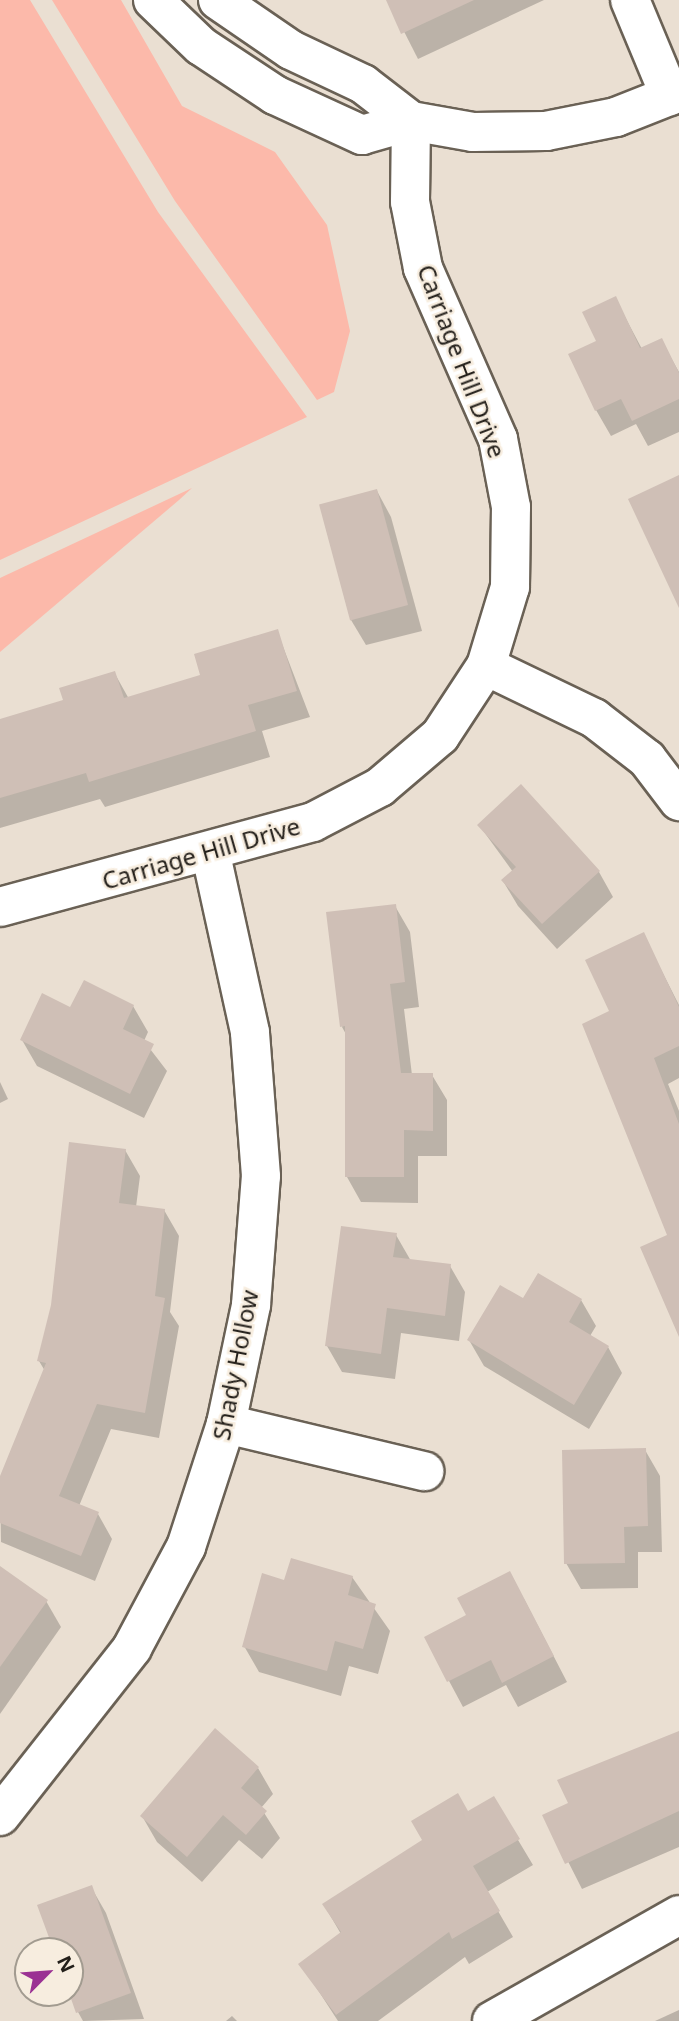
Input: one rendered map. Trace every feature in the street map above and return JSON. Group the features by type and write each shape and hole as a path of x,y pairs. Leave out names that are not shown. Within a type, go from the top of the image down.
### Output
{"street":[{"path":"153,0 201,46 275,95 362,135 411,121 472,132 546,131 616,117 675,94 630,0"},
{"path":"218,0 291,50 363,84 411,121"},
{"name":"Carriage Hill Drive","path":"0,906 211,854 313,822 380,787 440,736 486,666 510,587 511,507 498,439 423,268 410,202 411,121"},
{"path":"486,666 594,718 647,759 679,801"},
{"name":"Shady Hollow","path":"0,1816 132,1648 186,1548 226,1424 251,1305 261,1176 250,1032 211,854"},
{"path":"226,1424 424,1471"},
{"path":"492,2021 679,1915"}],"shaded area":[{"path":"0,0 30,0 158,212 307,417 0,560"},
{"path":"52,0 121,0 182,106 275,152 327,225 350,331 334,392 317,400 175,201"},
{"path":"192,488 179,500 0,652 0,578"}],"building":[{"path":"386,0 474,0 401,34"},
{"path":"616,296 640,348 662,338 679,373 679,399 632,421 621,399 595,411 568,354 596,341 582,312"},
{"path":"679,475 679,608 628,499"},
{"path":"377,489 408,605 350,620 319,505"},
{"path":"278,629 297,691 248,705 256,731 89,782 86,773 0,798 0,719 63,700 59,688 115,671 124,698 200,675 194,654"},
{"path":"521,784 600,871 542,924 501,880 516,867 477,825"},
{"path":"396,904 405,982 390,984 401,1073 433,1073 433,1131 404,1130 404,1177 345,1177 345,1026 340,1027 326,912"},
{"path":"644,932 679,1007 679,1046 654,1058 679,1124 679,1337 640,1247 667,1235 582,1024 609,1011 585,960"},
{"path":"84,980 134,1005 123,1029 154,1044 130,1094 20,1040 42,993 70,1007"},
{"path":"69,1142 126,1149 119,1203 165,1209 155,1296 165,1298 145,1413 97,1404 59,1496 99,1512 81,1556 0,1523 0,1476 46,1363 37,1361 51,1305"},
{"path":"341,1226 397,1233 393,1257 451,1264 445,1316 387,1308 381,1354 325,1346"},
{"path":"538,1273 582,1299 569,1322 609,1346 574,1405 467,1340 500,1285 523,1298"},
{"path":"646,1448 648,1526 624,1527 625,1563 564,1564 562,1450"},
{"path":"291,1558 353,1576 348,1595 376,1604 363,1649 335,1641 327,1671 242,1647 262,1573 284,1580"},
{"path":"0,1566 48,1600 0,1667"},
{"path":"510,1571 554,1656 502,1683 491,1660 447,1682 424,1637 466,1615 457,1598"},
{"path":"215,1728 259,1767 241,1788 267,1811 246,1835 223,1815 187,1857 140,1816"},
{"path":"679,1731 679,1811 565,1864 542,1815 568,1803 557,1780"},
{"path":"458,1793 468,1811 494,1796 520,1839 473,1866 500,1911 452,1939 449,1932 336,2015 298,1964 341,1932 322,1904 422,1840 411,1821"},
{"path":"92,1885 131,1993 76,2013 74,2007 84,2007 84,1937 49,1937 37,1905"}]}
